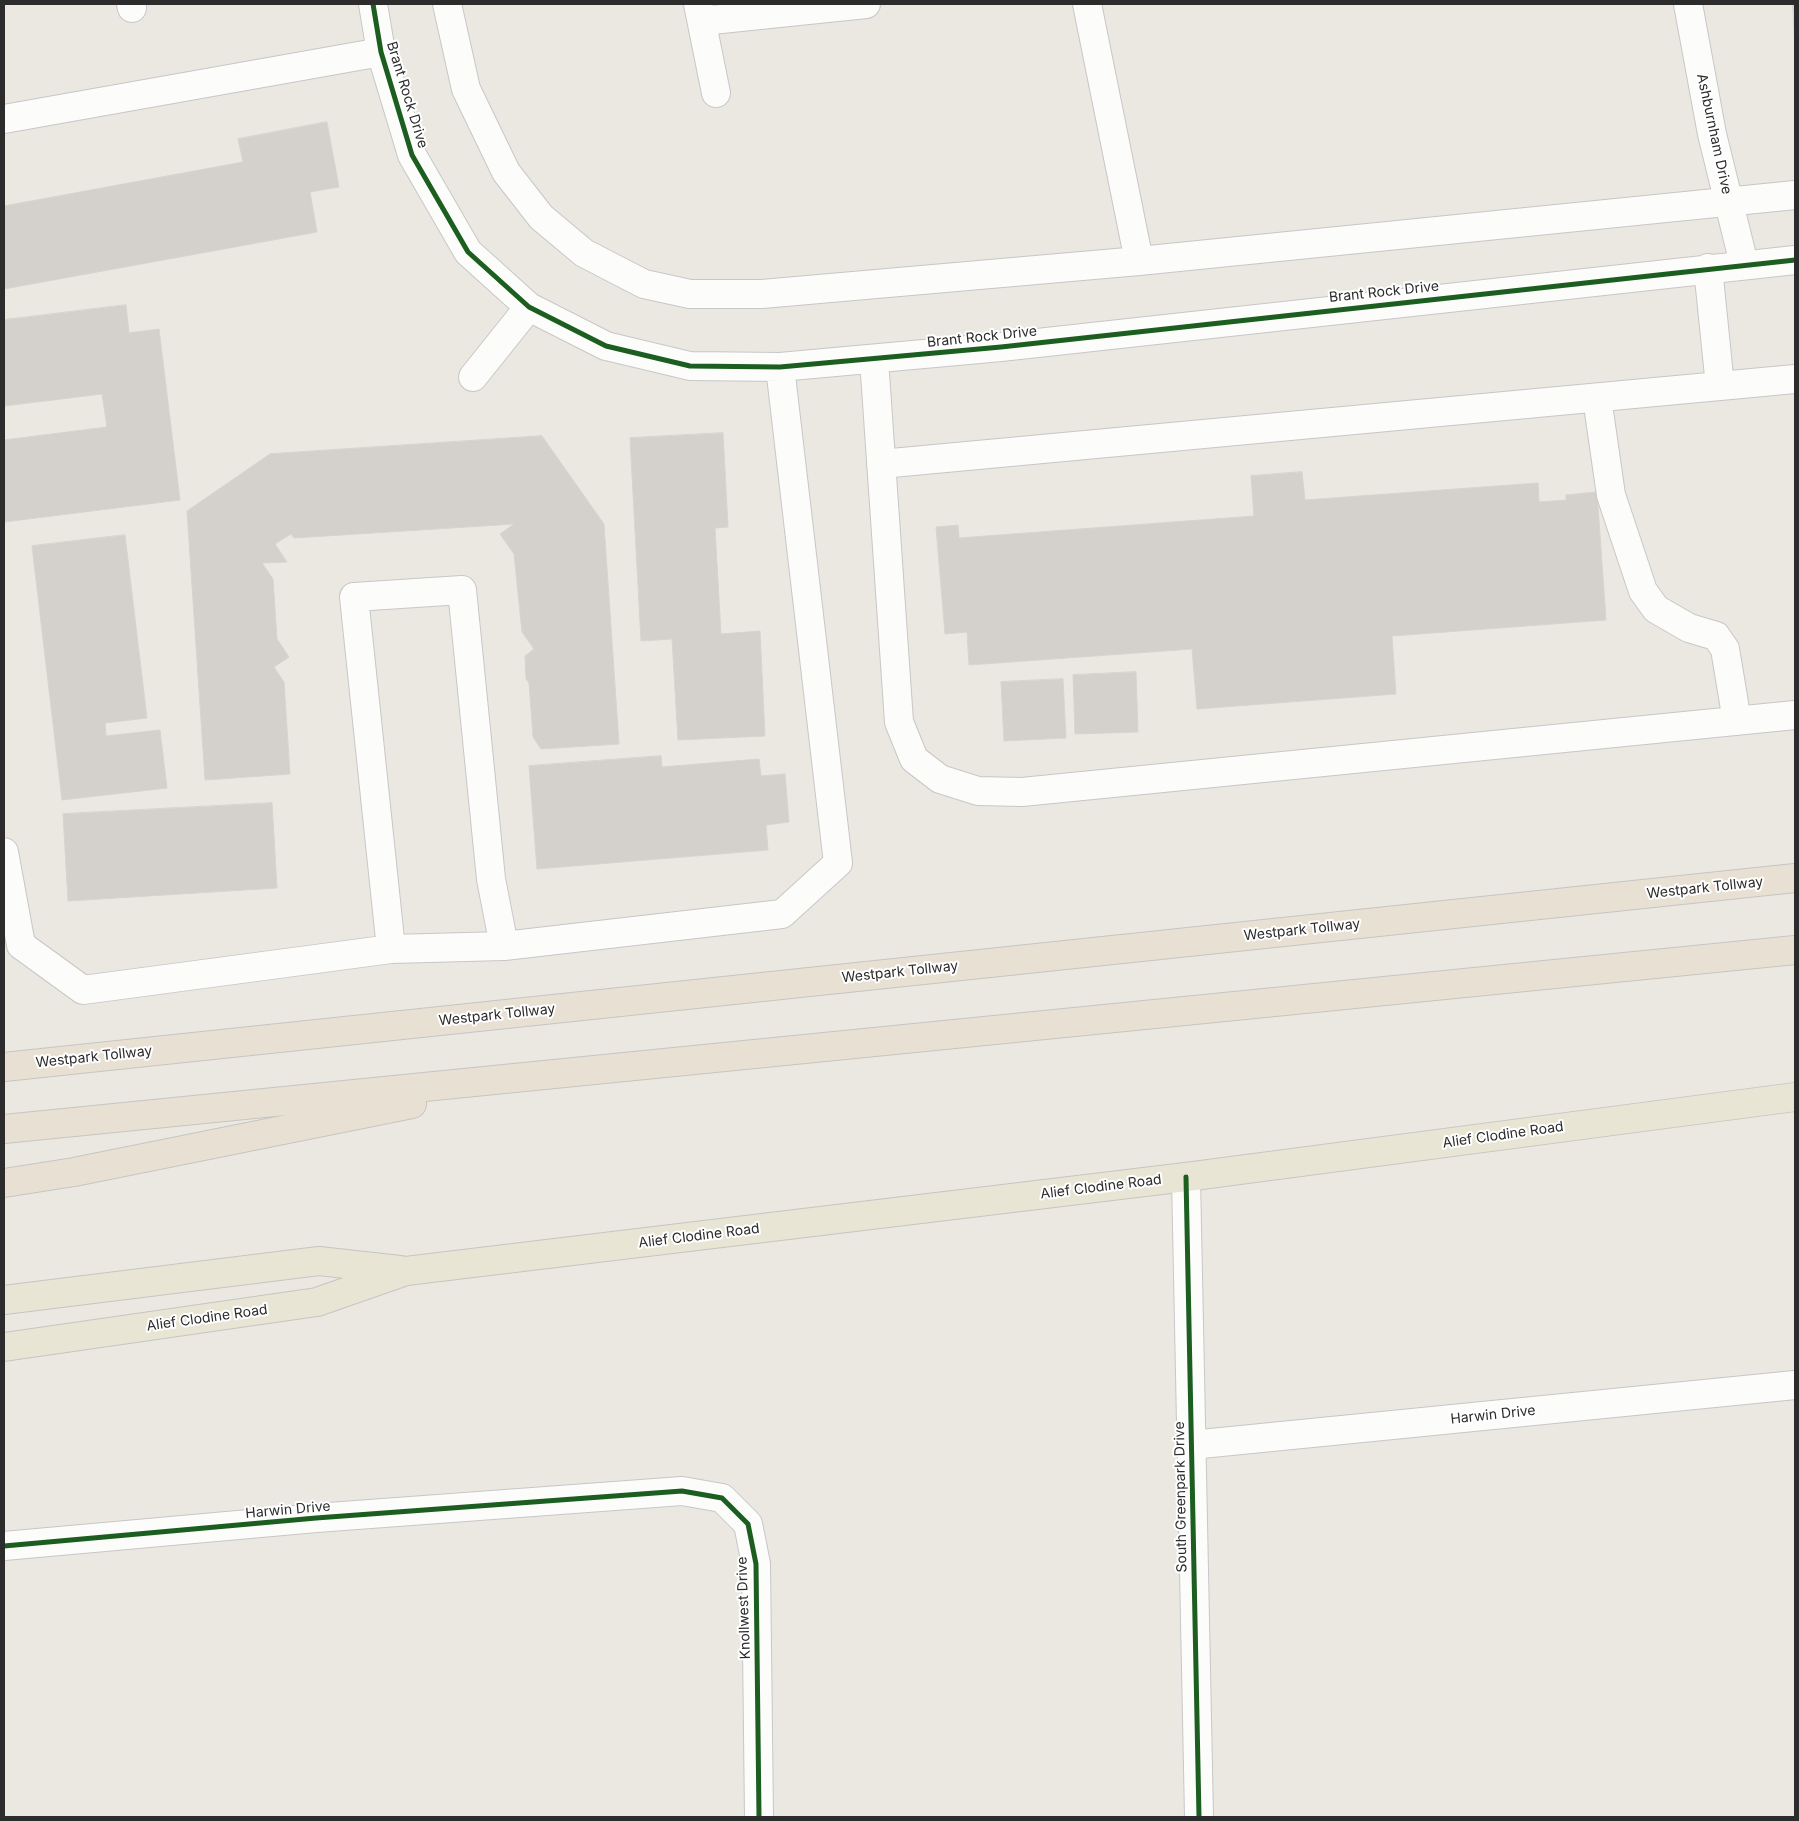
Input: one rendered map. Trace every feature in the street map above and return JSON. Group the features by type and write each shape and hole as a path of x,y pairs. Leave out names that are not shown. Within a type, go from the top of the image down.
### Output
{"highway":[{"name":"Westpark Tollway","path":"4,1067 1795,878"},
{"path":"4,1129 1795,950"},
{"path":"4,1183 74,1172 570,1073"}],"main road":[{"name":"Alief Clodine Road","path":"4,1346 317,1302 406,1271 1186,1177 1795,1096"},
{"name":"Alief Clodine Road","path":"4,1300 319,1261 406,1271"}],"street":[{"name":"Brant Rock Drive","path":"373,4 380,52 412,155 468,252 529,307 606,346 690,366 780,367 1001,347 1744,264 1795,260"},
{"path":"447,4 466,89 506,172 541,217 584,253 644,284 690,294 762,294 1139,261 1795,195"},
{"path":"716,93 700,12 866,4"},
{"path":"1087,4 1139,261"},
{"name":"Ashburnham Drive","path":"1688,4 1712,134 1744,264"},
{"path":"4,119 380,52"},
{"path":"1708,268 1720,386"},
{"path":"472,376 529,307"},
{"path":"874,359 899,722 914,759 940,779 978,791 1022,792 1795,715"},
{"path":"4,852 21,945 83,990 391,949 504,946 782,914 838,863 780,367"},
{"path":"882,464 1795,379"},
{"path":"1597,398 1611,495 1643,591 1656,609 1689,628 1716,636 1725,649 1730,667 1737,720"},
{"path":"391,949 354,597 462,590 491,879 504,946"},
{"name":"South Greenpark Drive","path":"1186,1177 1198,1817"},
{"name":"Harwin Drive","path":"1191,1445 1795,1386"},
{"name":"Knollwest Drive","path":"574,1499 682,1491 722,1498 748,1524 756,1564 759,1817"},
{"name":"Harwin Drive","path":"4,1546 316,1518 574,1499"}],"building":[{"path":"1793,4 1795,4 1795,49"},
{"path":"327,122 339,187 310,192 317,232 4,289 4,206 243,162 238,139"},
{"path":"126,305 129,333 159,329 180,500 4,522 4,440 107,427 102,394 4,406 4,320"},
{"path":"723,433 728,527 715,528 721,634 760,631 765,736 678,740 672,639 641,641 630,438"},
{"path":"542,436 604,524 619,744 541,749 533,737 525,656 534,649 522,632 514,554 500,534 514,524 294,538 291,534 275,544 287,562 262,563 273,579 277,639 289,657 274,667 284,682 290,774 205,780 187,511 270,454"},
{"path":"1302,472 1305,500 1538,483 1539,502 1566,500 1566,495 1597,492 1606,620 1392,636 1396,694 1197,709 1192,649 969,665 967,632 945,634 936,527 958,525 959,538 1254,516 1251,476"},
{"path":"125,535 147,718 105,723 106,736 160,730 167,788 62,800 32,546"},
{"path":"1136,672 1138,732 1075,734 1073,675"},
{"path":"1063,679 1066,738 1004,741 1001,682"},
{"path":"661,756 662,767 759,759 761,776 785,774 789,822 766,825 768,850 537,869 529,766"},
{"path":"272,803 277,888 68,901 63,814"}],"cycle path":[{"path":"373,4 381,52 412,155 468,252 529,307 606,346 690,366 780,367 1001,347 1795,260"},
{"path":"1186,1177 1199,1817"},
{"path":"4,1546 316,1518 682,1491 722,1498 748,1524 756,1564 759,1817"}]}
